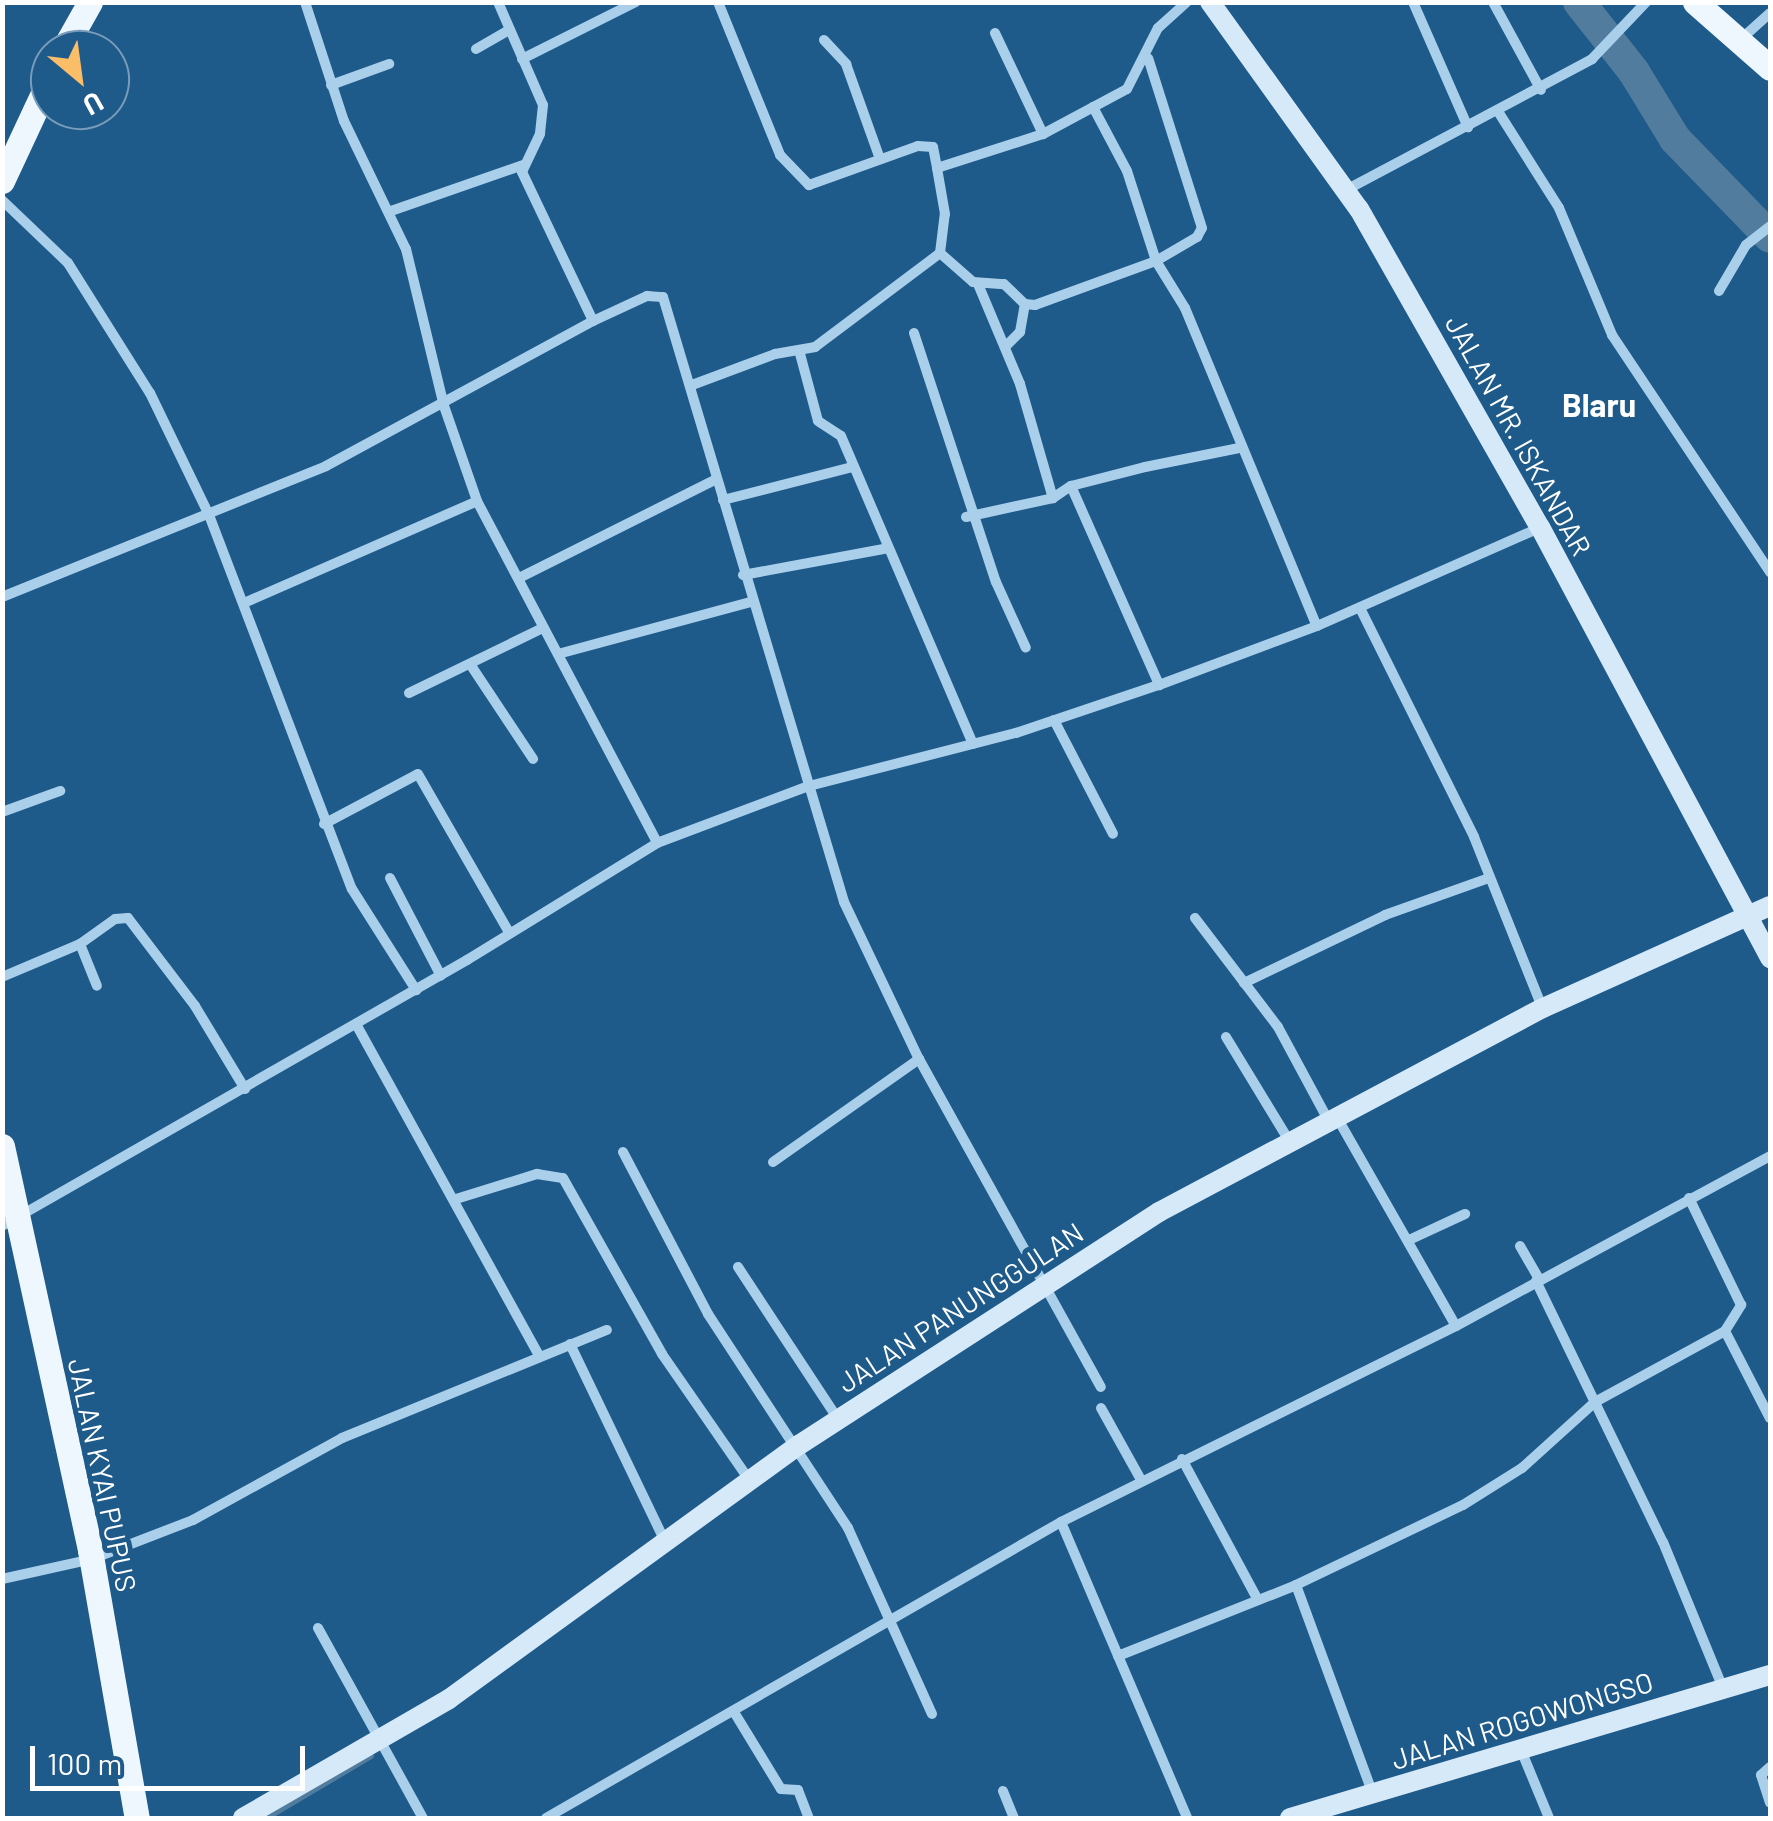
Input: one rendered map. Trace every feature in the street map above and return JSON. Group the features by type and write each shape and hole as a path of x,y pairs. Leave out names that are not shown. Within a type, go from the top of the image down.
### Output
{"main road":[{"path":"74,30 90,2"},
{"name":"JALAN MR. ISKANDAR","path":"1210,2 1346,190 1540,528 1759,935"},
{"path":"1694,2 1770,68"},
{"path":"2,180 30,120"},
{"name":"JALAN PANUNGGULAN","path":"243,1818 382,1739 666,1542 798,1445 1044,1283 1288,1139 1543,1008 1759,935 1770,906"},
{"name":"JALAN KYAI PUPUS","path":"2,1146 11,1223 92,1559 137,1818"},
{"name":"JALAN ROGOWONGSO","path":"1290,1818 1770,1674"}],"street":[{"path":"305,2 331,86 406,249 444,406 477,501 657,844"},
{"path":"498,2 544,120 523,166 529,194 593,321"},
{"path":"522,59 636,2"},
{"path":"692,384 815,347 940,253 944,214 936,152 928,145 880,158 823,182 800,180 780,155 718,2"},
{"path":"937,168 1044,134 1127,89 1148,58 1158,28 1187,2"},
{"path":"1413,2 1468,127"},
{"path":"1493,2 1540,90"},
{"path":"1346,190 1499,113 1592,59 1646,2"},
{"path":"1739,41 1770,13"},
{"path":"476,48 510,29"},
{"path":"995,33 1044,134"},
{"path":"824,40 846,64 880,158"},
{"path":"1026,304 1156,261 1202,231 1148,58"},
{"path":"331,86 389,64"},
{"path":"1093,107 1127,172 1156,261 1185,308 1239,448 1318,626"},
{"path":"1499,113 1559,208 1612,335 1766,550 1770,572"},
{"path":"390,211 523,166"},
{"path":"2,200 68,263 150,393 210,515 324,824 352,889 416,990"},
{"path":"1719,291 1746,244 1770,226"},
{"path":"940,253 978,284 1006,346 1053,498"},
{"path":"978,284 1004,284 1026,304"},
{"path":"2,597 210,515 444,406 593,321 647,296 664,297 692,384 743,576 844,902 920,1058 1101,1387"},
{"path":"1006,346 1020,332 1026,304"},
{"path":"914,333 971,515 1026,648"},
{"path":"799,350 818,421 839,433 973,744"},
{"path":"971,515 1053,498 1071,486 1239,448"},
{"path":"723,500 852,467"},
{"path":"519,578 717,479"},
{"path":"1071,486 1159,685"},
{"path":"244,603 477,501"},
{"path":"11,1223 441,976 657,844 809,786 973,744 1159,685 1318,626 1540,528"},
{"path":"743,576 888,548"},
{"path":"558,654 752,602"},
{"path":"1360,608 1490,878 1543,1008"},
{"path":"409,693 541,629"},
{"path":"470,664 533,760"},
{"path":"1054,720 1113,834"},
{"path":"324,824 418,774 509,932"},
{"path":"2,812 60,791"},
{"path":"390,878 441,976"},
{"path":"1244,983 1384,914 1490,878"},
{"path":"2,977 80,944 115,919 128,918 195,1006 245,1089"},
{"path":"1196,918 1278,1027 1456,1326"},
{"path":"80,944 96,986"},
{"path":"356,1024 540,1357"},
{"path":"1226,1038 1288,1139"},
{"path":"773,1162 920,1058"},
{"path":"623,1152 708,1314 798,1445 895,1622 932,1714"},
{"path":"546,1818 895,1622 1061,1522 1456,1326 1770,1156"},
{"path":"456,1199 537,1174 563,1178 662,1354 750,1481"},
{"path":"1118,1656 1296,1585 1494,1488 1595,1402 1726,1331 1740,1305 1689,1198"},
{"path":"1408,1240 1465,1214"},
{"path":"1520,1246 1663,1542 1723,1689"},
{"path":"738,1267 838,1418"},
{"path":"2,1579 92,1559 193,1520 342,1438 607,1330"},
{"path":"1726,1331 1770,1418"},
{"path":"570,1344 666,1542"},
{"path":"1100,1408 1140,1480"},
{"path":"1182,1459 1258,1600"},
{"path":"1061,1522 1187,1818"},
{"path":"1296,1585 1373,1794"},
{"path":"318,1628 423,1818"},
{"path":"734,1712 782,1788 798,1790 809,1818"},
{"path":"1520,1749 1548,1818"},
{"path":"1770,1767 1760,1775 1770,1803"},
{"path":"1003,1791 1014,1818"}],"waterway":[{"path":"1579,2 1634,72 1675,139 1770,237"},
{"path":"266,1818 371,1756"}],"district":[{"name":"Blaru","path":"1599,404"}]}
